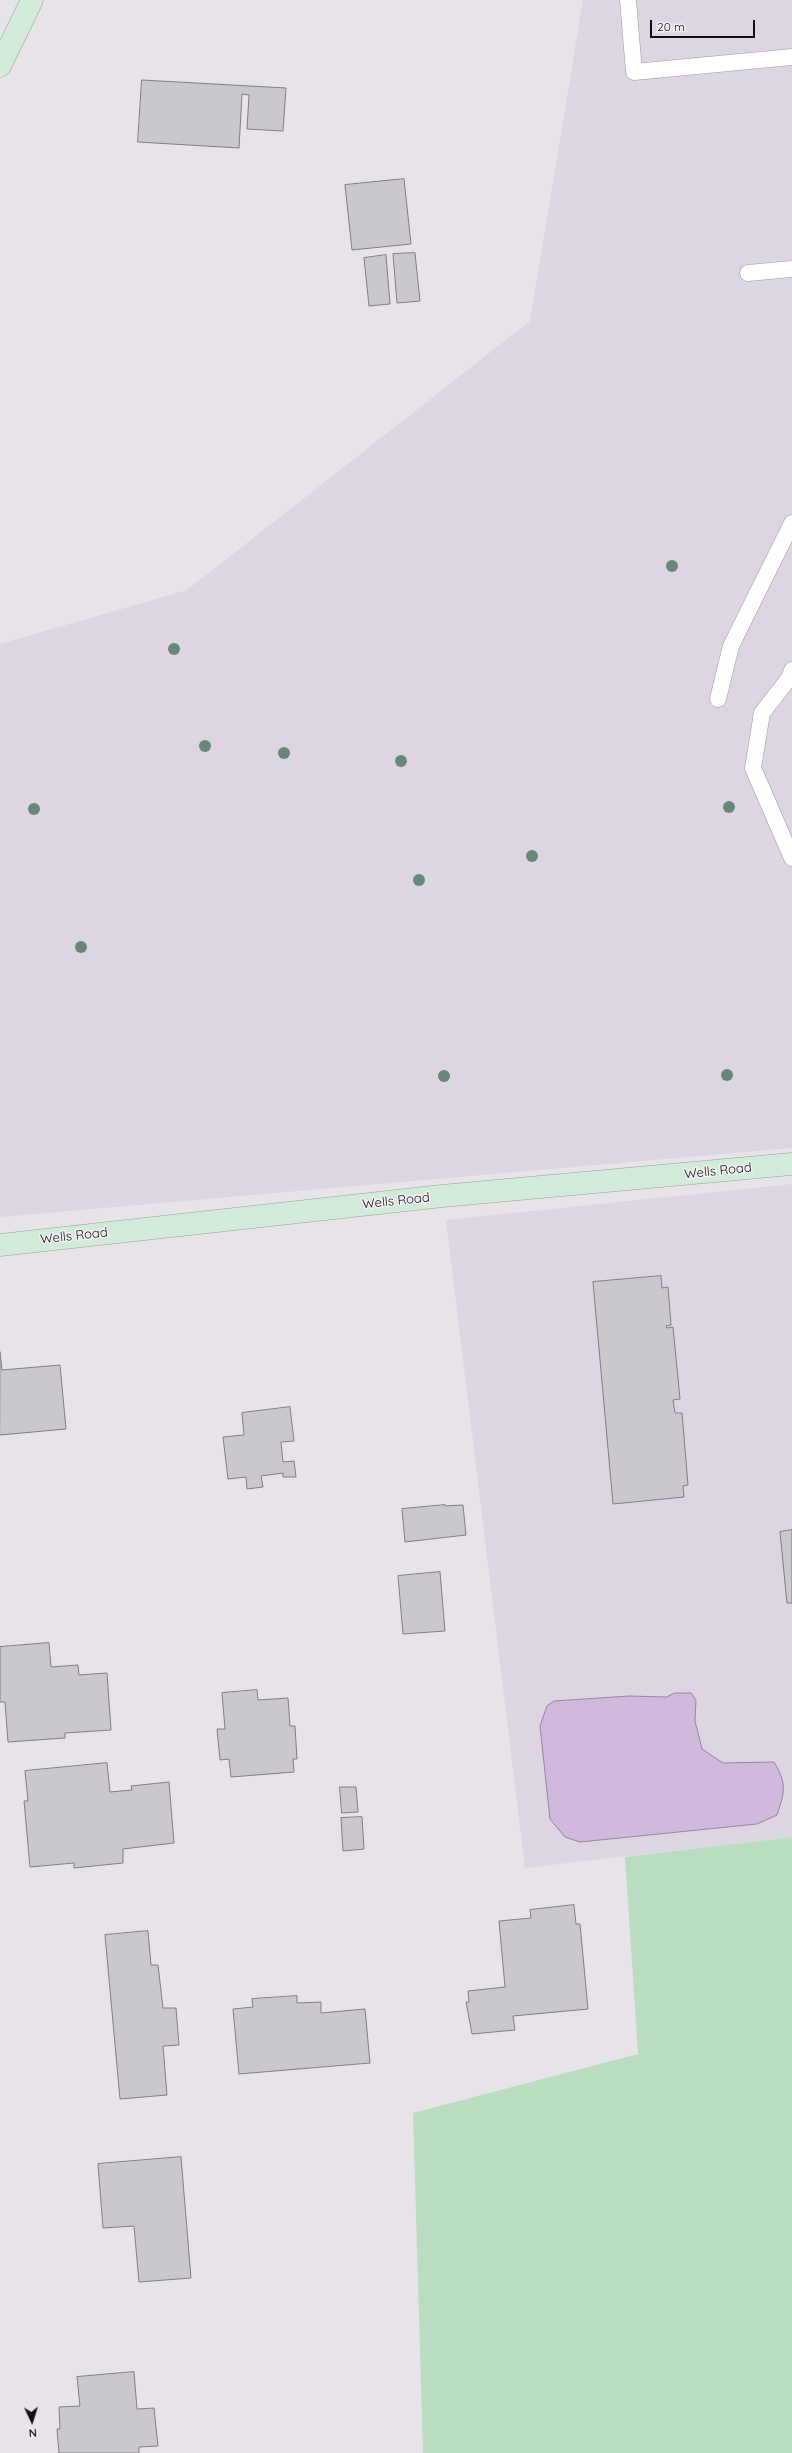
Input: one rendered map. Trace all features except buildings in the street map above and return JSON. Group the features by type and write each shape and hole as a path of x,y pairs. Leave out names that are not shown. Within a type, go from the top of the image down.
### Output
{"street":[{"path":"0,66 32,0"},
{"name":"Wells Road","path":"0,1244 442,1196 792,1164"}],"lane":[{"path":"628,0 634,72 792,57"},
{"path":"748,273 792,269"},
{"path":"718,699 731,646 792,524"},
{"path":"792,670 790,677 762,713 753,768 792,858"}],"shaded area":[{"path":"583,0 792,0 792,1148 0,1217 0,644 187,590 530,321"},
{"path":"792,1184 792,1837 525,1868 446,1220"},
{"path":"675,1693 691,1693 696,1700 695,1721 702,1749 723,1763 774,1762 783,1782 782,1800 777,1815 757,1824 580,1842 565,1837 550,1819 540,1726 547,1706 554,1701 629,1696 666,1697"}],"green space":[{"path":"792,1837 792,2453 423,2453 413,2113 638,2054 625,1857"}]}
